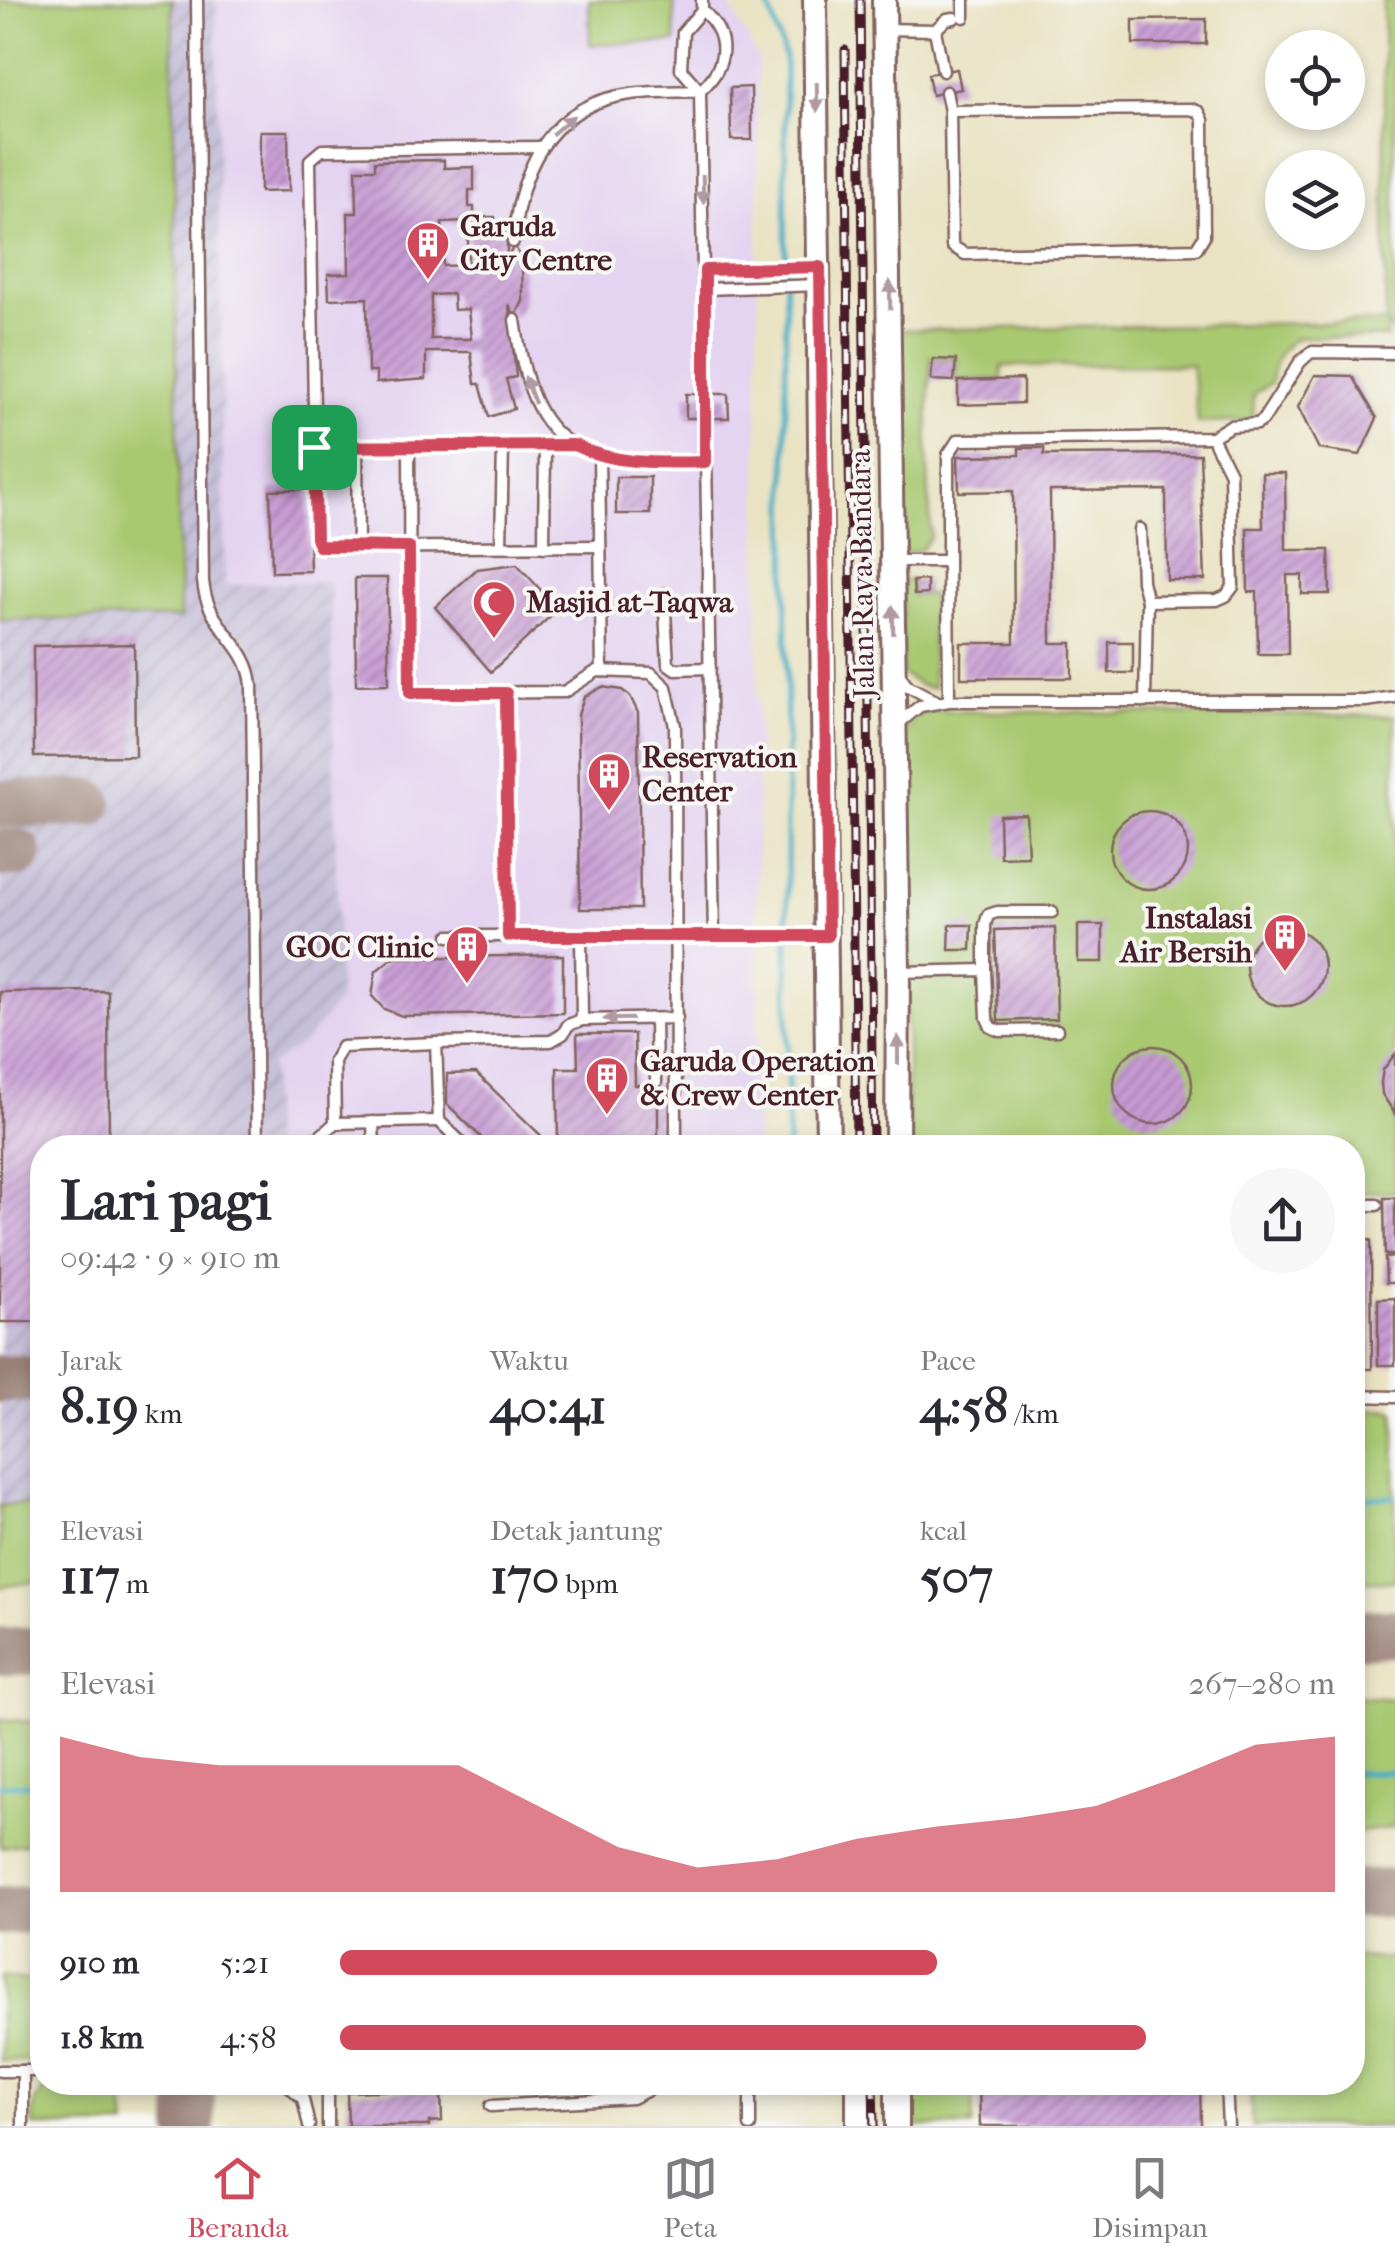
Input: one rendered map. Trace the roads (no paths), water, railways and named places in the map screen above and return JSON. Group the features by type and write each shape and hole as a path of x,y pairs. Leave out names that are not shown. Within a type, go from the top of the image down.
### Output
{"street":[{"name":"Jalan Raya Bandara","path":"815,0 809,276 817,936 827,1135"},
{"name":"Jalan Raya Bandara","path":"884,0 897,1135"},
{"path":"858,2095 858,2126"},
{"path":"896,2126 897,2095"}],"lane":[{"path":"197,0 203,581 210,613 240,650 252,676 257,1135"},
{"path":"885,29 935,30 946,19 959,17 964,0"},
{"path":"513,242 523,182 540,147 574,115 629,94 700,92 715,78 721,65 720,28 702,5 682,39 682,73 700,92 714,938"},
{"path":"935,30 942,70"},
{"path":"946,92 950,111 951,240 960,252 1192,250 1203,241 1203,120 1199,112 950,111"},
{"path":"540,147 322,150 313,155 310,166 316,542 322,548 600,546"},
{"path":"705,270 750,269 809,276"},
{"path":"706,289 749,287 809,276"},
{"path":"515,320 526,384 548,426 574,445 599,454 642,463 705,462"},
{"path":"943,701 948,455 958,440 1212,437 1230,426 1263,420 1300,362 1311,352 1395,353"},
{"path":"1147,601 1217,600 1233,587 1230,473 1212,437"},
{"path":"544,547 545,445"},
{"path":"314,447 574,445"},
{"path":"501,546 503,446"},
{"path":"357,447 358,547"},
{"path":"409,447 410,693 570,691 588,675 602,670 650,672 666,688 675,726 676,1135"},
{"path":"599,454 602,670"},
{"path":"1140,528 1142,581 1147,601 1145,702"},
{"path":"892,561 948,561"},
{"path":"664,594 668,664 674,668 710,668"},
{"path":"893,662 908,686 943,701"},
{"path":"506,693 508,936"},
{"path":"894,738 904,718 920,706 943,701 1366,702 1395,697"},
{"path":"1052,912 988,915 984,925 987,1018 991,1028 1000,1031 1056,1030"},
{"path":"448,936 817,936"},
{"path":"581,936 582,1020"},
{"path":"898,972 986,970"},
{"path":"323,1135 335,1122 334,1061 342,1047 551,1041 564,1034 568,1024 582,1020 676,1018"},
{"path":"655,1019 656,1082"},
{"path":"436,1043 439,1121 454,1135"},
{"path":"335,1122 439,1121"},
{"path":"373,1122 374,1135"},
{"path":"1365,1205 1377,1205"},
{"path":"1365,1396 1393,1396"},
{"path":"23,2071 23,2126"},
{"path":"0,2072 30,2071"},
{"path":"298,2095 303,2100 309,2126"},
{"path":"328,2095 328,2126"},
{"path":"491,2106 638,2095"},
{"path":"750,2095 750,2126"},
{"path":"1227,2095 1228,2126"}],"waterway":[{"path":"767,0 785,57 788,1135"},
{"path":"1365,1498 1395,1497"},
{"path":"1365,1773 1395,1772"},
{"path":"0,1785 30,1784"}],"railway":[{"path":"860,0 873,1135"},
{"path":"845,50 856,1135"},
{"path":"873,2095 874,2126"}],"place":[{"name":"Garuda City Centre","path":"428,281"},
{"name":"Masjid at-Taqwa","path":"494,640"},
{"name":"Reservation Center","path":"609,812"},
{"name":"Instalasi Air Bersih","path":"1285,973"},
{"name":"GOC Clinic","path":"467,985"},
{"name":"Garuda Operation & Crew Center","path":"607,1116"}]}
